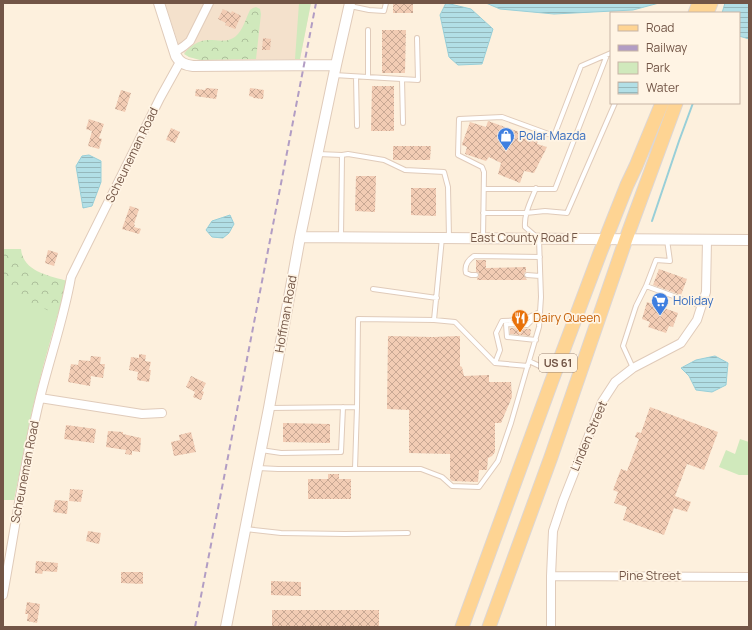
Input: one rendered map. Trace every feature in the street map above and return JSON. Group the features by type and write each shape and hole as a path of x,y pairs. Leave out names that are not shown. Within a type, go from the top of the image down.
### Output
{"main road":[{"name":"US 61","path":"462,627 606,239 662,104"},
{"name":"US 61","path":"489,627 551,457 626,239 676,104"}],"street":[{"path":"159,3 177,58 180,62 185,64 193,66 335,70"},
{"path":"175,52 190,41 209,3"},
{"name":"Hoffman Road","path":"226,627 258,468 300,237 350,4"},
{"name":"Scheuneman Road","path":"3,595 25,470 40,398 68,296 71,277 156,105 180,62"},
{"name":"East County Road F","path":"300,237 749,240"},
{"name":"Linden Street","path":"551,627 551,576 554,531 562,501 602,402 615,382 633,368 681,342 696,320 706,292 707,240"},
{"path":"40,398 142,414 162,413"},
{"name":"Pine Street","path":"551,576 749,577"}],"lane":[{"path":"350,4 369,10 384,10 386,3"},
{"path":"368,30 368,77"},
{"path":"335,70 356,76 418,80 417,38"},
{"path":"484,189 555,189 609,54"},
{"path":"483,238 484,172 482,167 458,155 459,119 502,117 554,136 581,66 609,54"},
{"path":"356,76 357,126"},
{"path":"402,79 403,123"},
{"path":"484,213 526,213 545,211 567,213 614,104"},
{"path":"317,154 348,154 384,160 405,170 444,172 448,187 446,238 436,298 434,320"},
{"path":"341,237 342,155"},
{"path":"258,468 422,469 442,477 452,486 479,487 498,461 530,361 539,327 541,297 539,238 525,227 526,213 536,188"},
{"path":"633,368 623,346 636,306 656,260 670,260 667,239"},
{"path":"476,275 466,273 465,268 468,260 474,256 540,257"},
{"path":"526,275 540,276"},
{"path":"646,286 701,306"},
{"path":"373,289 436,298"},
{"path":"495,363 500,350 496,333 502,320 524,320 540,312"},
{"path":"536,340 506,337 506,324 527,325 540,312"},
{"path":"355,469 358,319 434,320 455,322 495,363 528,366"},
{"path":"530,361 555,373"},
{"path":"261,450 281,453 342,452 343,407"},
{"path":"269,408 357,407"},
{"path":"246,529 281,533 345,534 408,532"}],"shaded area":[{"path":"165,3 311,3 300,59 203,60 189,57 179,46"}],"green space":[{"path":"299,3 311,3 300,59 295,59"},
{"path":"256,7 260,9 261,14 256,59 200,60 184,54 189,48 198,42 209,40 230,40 241,31 250,10"},
{"path":"3,249 21,249 23,257 32,268 46,275 68,281 58,314 26,300 11,289 4,276"},
{"path":"3,267 4,274 63,296 32,411 14,500 3,500"},
{"path":"740,439 749,442 749,475 739,475 719,467 726,450 735,454"}],"water":[{"path":"446,3 471,9 493,29 482,64 458,65 449,57 440,15"},
{"path":"486,3 659,3 633,10 554,14 500,9"},
{"path":"725,3 749,3 749,39 740,36 740,12 722,12"},
{"path":"89,155 101,161 101,182 92,206 83,208 76,166 82,156"},
{"path":"230,215 234,224 229,233 223,238 212,237 206,230 212,221"},
{"path":"715,356 728,363 726,385 712,392 696,390 689,376 681,368 696,360"}],"building":[{"path":"393,3 413,3 413,13 393,13"},
{"path":"223,9 231,13 232,11 241,16 235,29 225,25 226,23 218,19"},
{"path":"382,30 406,30 405,73 382,73"},
{"path":"263,38 271,39 270,50 262,50"},
{"path":"372,86 394,86 394,131 371,131"},
{"path":"206,88 218,89 216,99 195,96 196,89 205,90"},
{"path":"250,88 264,90 263,99 249,96"},
{"path":"121,90 131,93 125,112 115,109"},
{"path":"89,119 104,124 99,138 102,139 99,149 88,146 92,131 86,129"},
{"name":"Polar Mazda","path":"488,121 538,140 537,144 547,147 534,173 524,171 520,183 498,174 501,163 489,157 486,161 465,154 467,147 462,144 470,122 486,127"},
{"path":"171,128 180,132 175,143 166,140"},
{"path":"393,146 431,146 430,160 393,160"},
{"path":"356,176 376,176 375,212 355,211"},
{"path":"411,188 436,188 436,216 411,215"},
{"path":"130,206 139,209 134,227 141,229 139,234 122,229"},
{"path":"48,250 58,253 54,266 45,263"},
{"path":"476,260 486,260 486,268 526,267 526,272 524,275 527,280 477,280 479,273 476,272"},
{"path":"659,269 687,279 681,295 653,285"},
{"name":"Holiday","path":"647,302 678,313 673,327 669,326 666,333 648,327 650,322 642,319"},
{"name":"Dairy Queen","path":"510,328 531,329 530,336 510,334"},
{"path":"388,336 460,336 460,366 462,367 464,376 489,375 489,382 511,382 512,397 501,423 495,423 495,452 488,458 487,470 479,470 478,482 452,481 450,479 450,454 409,453 409,410 387,409"},
{"path":"139,354 146,355 145,361 151,362 149,382 137,380 138,372 129,370 131,357 139,358"},
{"path":"91,356 101,357 100,364 105,364 103,378 91,376 90,386 68,382 71,364 78,365 79,360 90,361"},
{"path":"191,376 206,383 202,391 204,392 201,400 193,397 195,392 186,387"},
{"path":"650,407 718,432 704,470 687,464 675,496 691,502 687,512 674,508 664,535 623,520 627,507 614,503 618,492 613,490 621,469 627,471 639,439 635,437 637,432 641,433"},
{"path":"283,423 330,424 330,443 283,442"},
{"path":"66,425 96,429 94,443 64,439"},
{"path":"108,431 123,432 123,434 141,438 140,452 132,451 132,455 125,454 126,450 106,447"},
{"path":"191,432 196,452 174,456 171,442 180,440 179,435"},
{"path":"328,474 339,474 339,479 351,479 351,499 308,499 308,479 328,479"},
{"path":"70,489 83,490 81,502 69,501"},
{"path":"55,500 68,501 67,514 53,512"},
{"path":"88,531 101,533 99,544 86,541"},
{"path":"36,561 58,563 57,572 43,571 42,574 35,573"},
{"path":"121,572 143,572 143,584 121,583"},
{"path":"271,581 301,582 301,596 271,595"},
{"path":"27,602 40,604 37,623 27,621 28,614 25,614"},
{"path":"272,610 379,610 379,627 272,627"}],"waterway":[{"path":"652,221 693,104"}],"railway":[{"path":"195,627 316,3"}],"place":[{"name":"Polar Mazda","path":"506,151"},
{"name":"Holiday","path":"660,316"},
{"name":"Dairy Queen","path":"520,333"}]}
